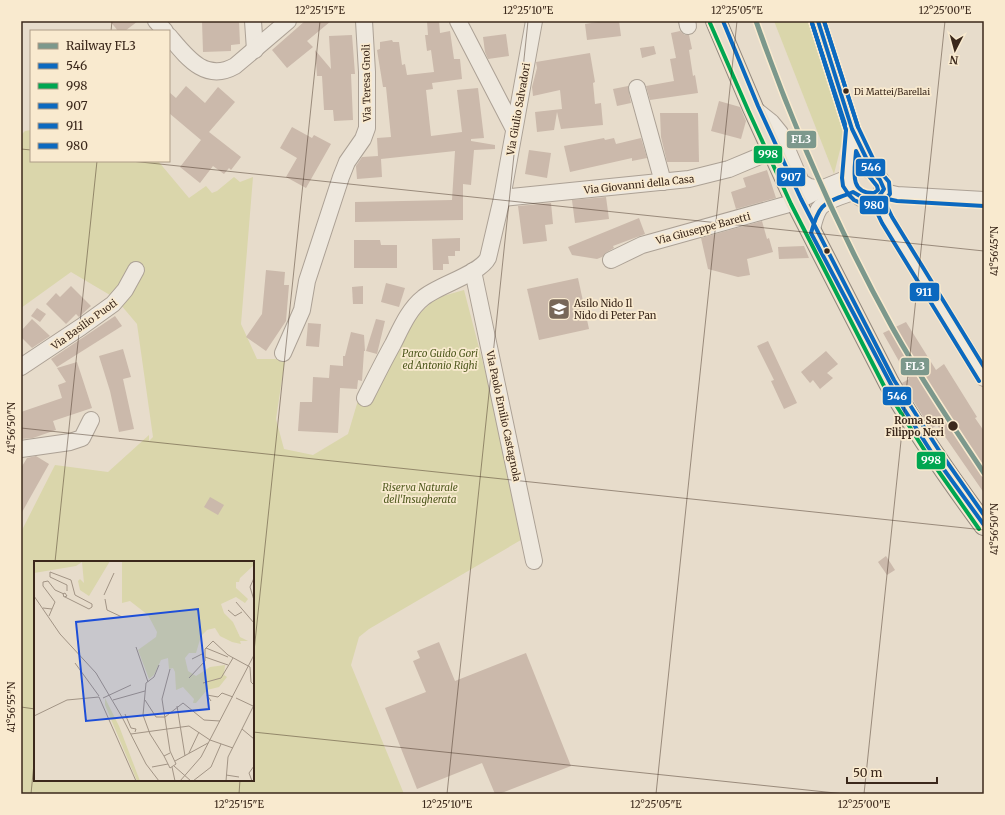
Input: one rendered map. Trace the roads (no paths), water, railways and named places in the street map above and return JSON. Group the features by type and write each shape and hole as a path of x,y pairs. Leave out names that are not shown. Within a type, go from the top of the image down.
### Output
{"main road":[{"path":"716,21 772,151 811,233 904,409 936,459 984,525"}],"street":[{"path":"156,21 164,30"},
{"path":"253,21 255,50"},
{"path":"170,37 191,61 206,69 228,69 235,66 255,50 288,21"},
{"name":"Via Teresa Gnoli","path":"283,353 302,310 307,281 347,162 363,139 367,128 367,79 364,21"},
{"path":"458,21 514,129"},
{"name":"Via Giulio Salvadori","path":"502,198 534,21"},
{"path":"818,21 852,129 873,172 883,184 880,195 887,220 984,378"},
{"path":"637,88 663,182"},
{"path":"753,108 771,122 780,133 801,182 805,186 821,189"},
{"path":"852,129 850,182 865,199 880,195 896,195 984,200"},
{"name":"Via Giovanni della Casa","path":"502,198 689,179 719,172 772,151"},
{"path":"811,233 816,215 820,208 850,182 853,168 866,168 873,172"},
{"name":"Via Giuseppe Baretti","path":"611,260 642,245 796,202 821,189 850,182"},
{"path":"365,398 403,324 417,304 430,293 484,264 490,254 502,198"},
{"name":"Via Basilio Puoti","path":"21,368 113,304 120,296 136,270"},
{"name":"Via Paolo Emilio Castagnola","path":"473,271 534,561"},
{"path":"21,449 70,442 82,438 92,420"}],"rail line":[{"name":"FL3","path":"756,21 801,139 853,253 903,346 936,401 984,473"}],"place":[{"name":"Di Mattei/Barellai","path":"846,91"},
{"name":"Asilo Nido Il Nido di Peter Pan","path":"559,309"},
{"name":"Roma San Filippo Neri","path":"953,426"}],"park label":[{"name":"Parco Guido Gori ed Antonio Righi","path":"440,358"},
{"name":"Riserva Naturale dell'Insugherata","path":"420,492"}]}
